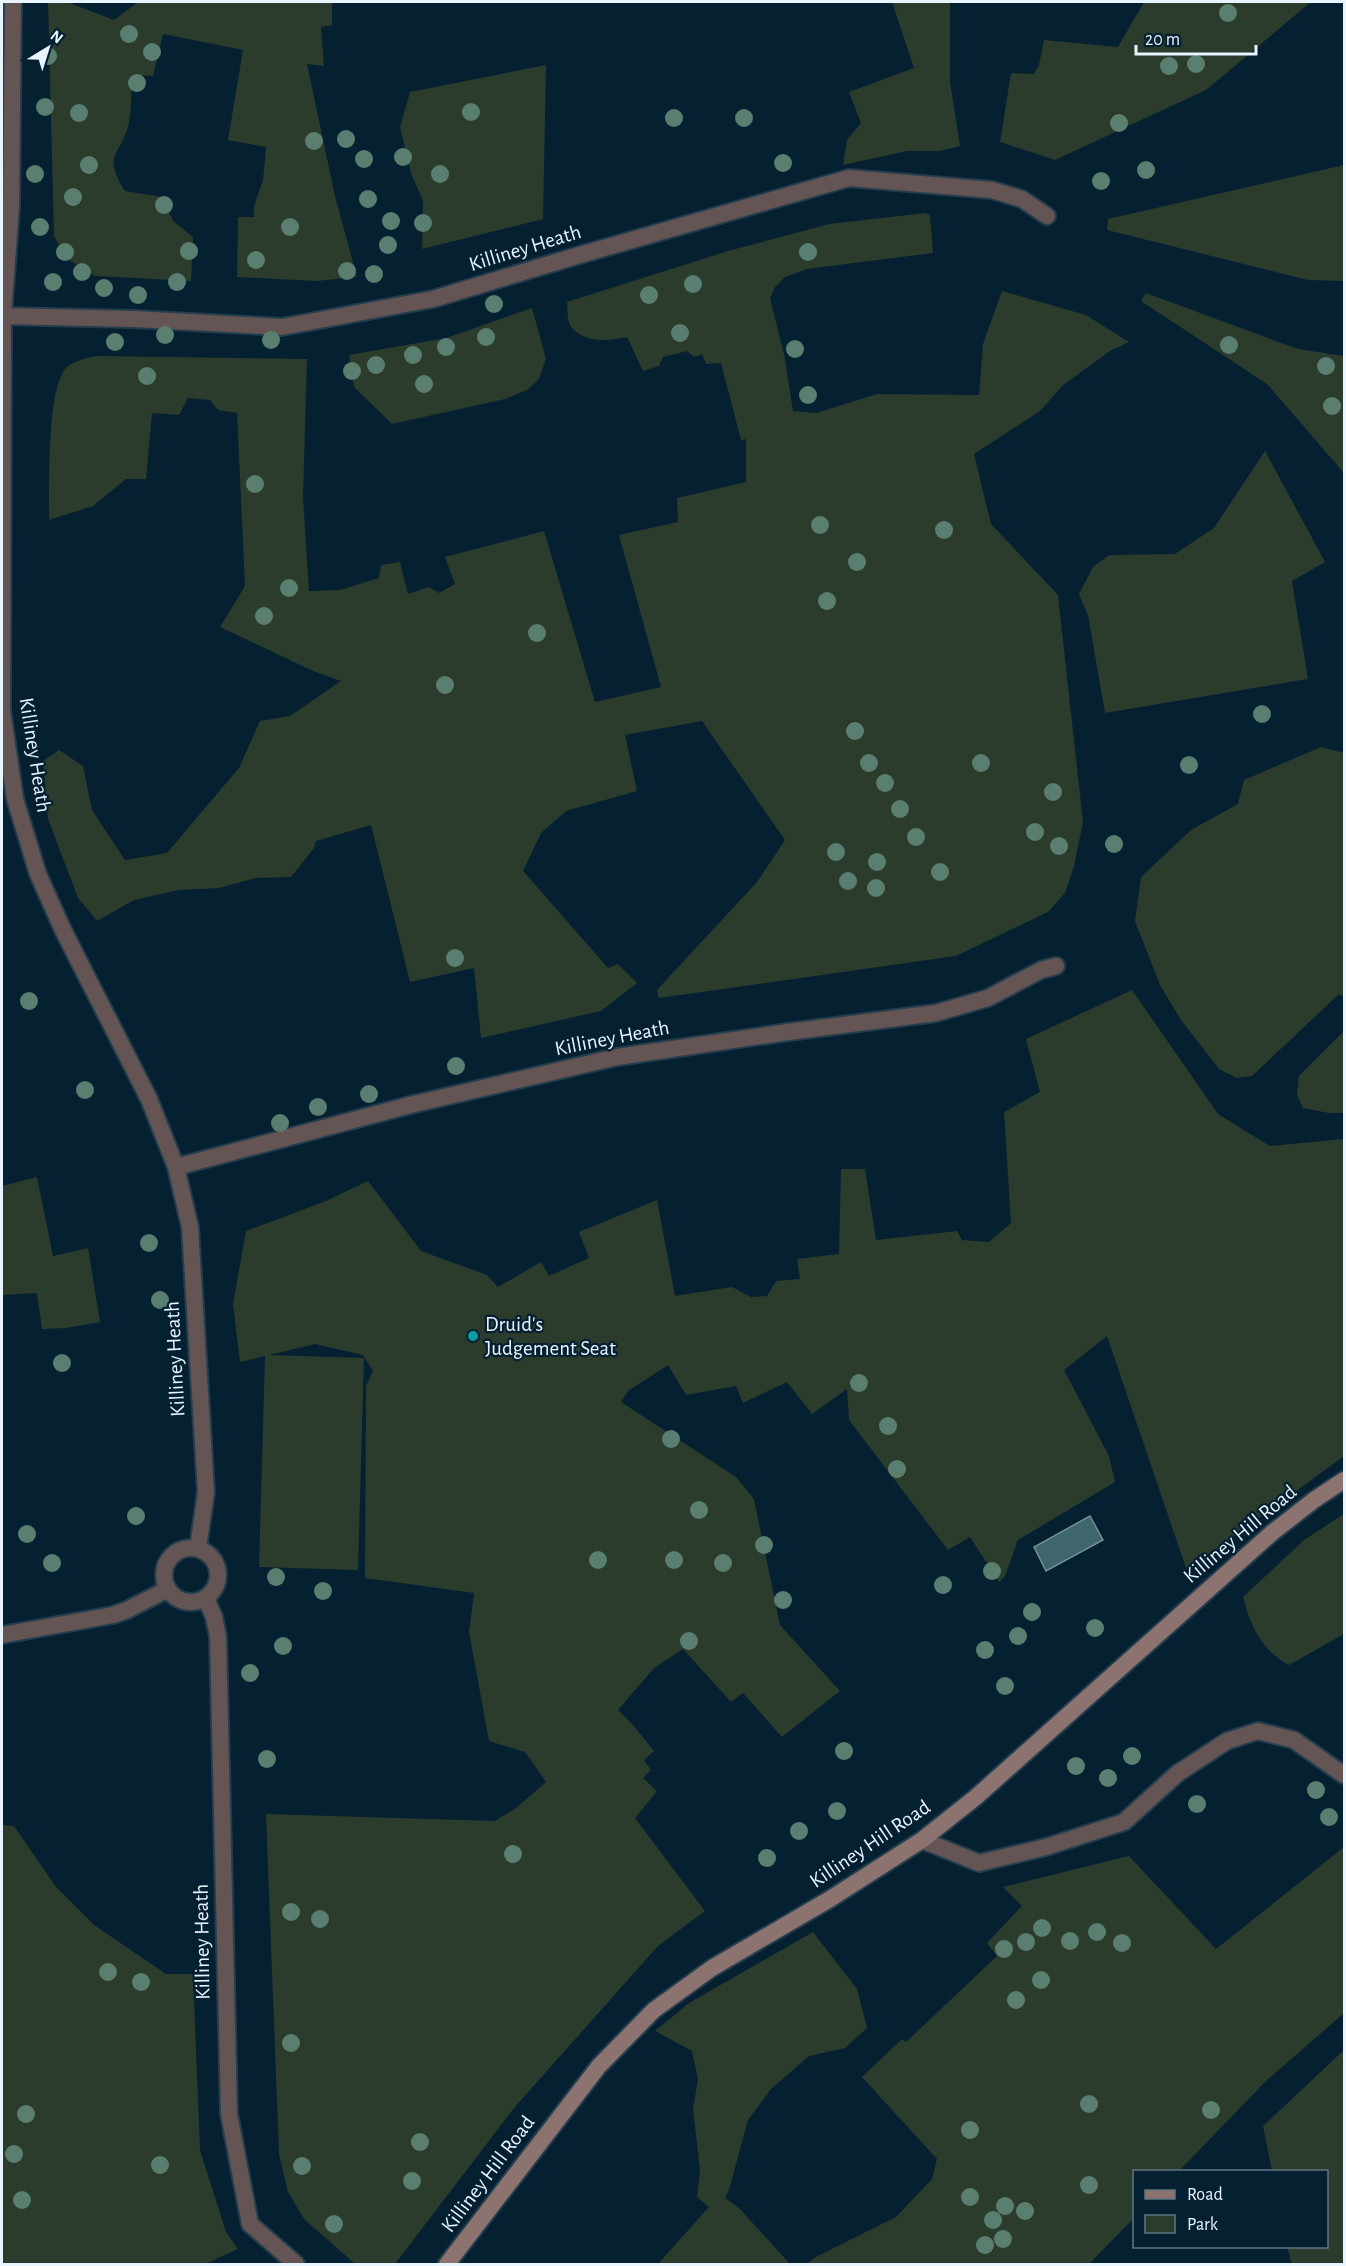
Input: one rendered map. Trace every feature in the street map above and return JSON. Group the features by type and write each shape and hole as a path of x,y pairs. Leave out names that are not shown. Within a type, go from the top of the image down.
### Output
{"main road":[{"name":"Killiney Hill Road","path":"447,2265 598,2066 654,2010 712,1968 830,1899 922,1840 976,1797 1273,1532 1344,1480"}],"street":[{"name":"Killiney Heath","path":"13,2 11,207 3,316 2,710 15,799 38,874 63,930 149,1099 176,1167 190,1227 204,1458 205,1510 198,1548"},
{"name":"Killiney Heath","path":"3,316 134,319 282,327 432,299 849,178 992,190 1022,199 1047,216"},
{"name":"Killiney Heath","path":"176,1167 414,1104 617,1057 936,1013 988,998 1041,970 1056,966"},
{"path":"188,1548 198,1548 208,1553 215,1561 219,1571 218,1582 214,1591 206,1599 189,1603 180,1601 168,1589 164,1579 165,1568 170,1558 177,1552 188,1548"},
{"path":"2,1635 120,1612 152,1599 168,1589"},
{"name":"Killiney Heath","path":"206,1599 214,1617 218,1637 229,2114 250,2224 296,2265"},
{"path":"922,1840 979,1863 1046,1847 1124,1822 1178,1773 1227,1741 1258,1731 1294,1740 1344,1775"}],"green space":[{"path":"48,2 67,2 114,20 138,2 332,2 332,25 321,27 324,66 307,64 335,196 357,277 316,281 237,277 238,217 254,217 254,206 263,180 266,147 228,140 243,50 163,34 153,76 132,75 129,122 114,161 118,179 125,191 162,197 173,221 193,237 191,281 95,276 66,258 54,236"},
{"path":"892,2 950,2 950,82 960,146 940,151 907,151 843,165 847,140 861,123 849,92 914,68"},
{"path":"1144,2 1311,2 1206,90 1055,160 1000,142 1011,73 1034,74 1039,65 1044,40 1118,47"},
{"path":"546,65 543,219 422,249 423,201 411,173 400,127 410,92"},
{"path":"1344,165 1344,281 1308,280 1107,230 1108,219"},
{"path":"925,213 930,215 933,253 807,269 785,277 775,287 770,298 784,354 793,411 816,413 877,394 979,395 983,344 1002,291 1086,315 1129,342 1110,351 1063,385 1040,411 974,454 991,524 1058,595 1083,822 1074,866 1065,893 1048,912 956,956 659,998 657,990 757,882 785,840 702,721 625,735 637,791 566,811 541,833 523,871 608,968 618,964 637,983 601,1011 481,1038 474,968 410,982 371,825 316,841 314,848 291,877 256,878 219,888 179,890 134,900 97,921 78,898 48,819 43,761 59,750 83,766 92,810 125,860 167,853 239,768 260,721 290,716 341,681 313,671 220,627 245,586 237,413 218,410 210,400 188,398 179,415 152,413 146,479 126,479 93,506 49,520 52,418 55,397 66,368 76,362 96,356 307,359 303,498 309,591 340,590 379,578 381,565 400,562 408,594 429,587 439,593 455,584 445,557 544,531 595,702 661,687 619,535 678,522 677,498 746,482 746,439 741,440 721,363 706,364 702,354 694,357 687,351 663,357 659,366 643,371 627,337 597,340 575,331 569,323 567,302 728,251 829,224"},
{"path":"1146,293 1298,349 1344,356 1344,473 1267,384 1141,301"},
{"path":"532,308 546,359 539,379 527,390 505,399 392,424 354,387 349,355 446,338"},
{"path":"1265,451 1325,562 1292,581 1308,679 1105,713 1088,615 1079,594 1093,567 1109,555 1175,554 1214,528"},
{"path":"1321,747 1344,753 1344,997 1339,994 1252,1076 1237,1078 1219,1069 1181,1020 1160,985 1135,921 1141,877 1191,830 1238,804 1244,780"},
{"path":"1132,990 1218,1114 1270,1146 1344,1139 1344,1456 1187,1571 1107,1336 1064,1370 1109,1456 1115,1482 1018,1540 1005,1576 999,1582 970,1537 948,1550 849,1420 847,1389 812,1414 787,1382 743,1403 736,1386 686,1395 668,1365 628,1391 621,1402 736,1477 754,1499 780,1625 840,1691 782,1737 743,1693 731,1702 683,1649 654,1668 618,1710 654,1751 644,1760 651,1770 643,1778 657,1791 635,1818 705,1911 658,1946 514,2108 395,2264 355,2264 304,2219 288,2192 279,2154 266,1814 495,1821 516,1808 546,1782 525,1752 489,1741 469,1632 474,1593 365,1578 366,1386 373,1371 363,1355 315,1344 269,1355 364,1358 358,1570 259,1567 265,1356 240,1362 233,1304 246,1231 326,1201 368,1181 421,1251 487,1275 498,1287 541,1262 549,1276 589,1258 579,1232 657,1200 675,1296 732,1287 751,1297 767,1296 776,1281 800,1279 797,1259 839,1254 841,1169 865,1169 876,1240 957,1231 962,1240 989,1242 1011,1223 1004,1112 1040,1092 1026,1039"},
{"path":"1344,1031 1344,1113 1329,1113 1303,1108 1297,1095 1299,1076"},
{"path":"37,1177 53,1256 88,1248 100,1322 66,1328 42,1329 37,1293 2,1295 2,1186"},
{"path":"1344,1514 1344,1634 1289,1665 1264,1645 1254,1628 1243,1597 1304,1540"},
{"path":"2,1825 14,1826 56,1887 94,1925 166,1974 193,1974 200,2150 226,2232 238,2249 205,2264 2,2264"},
{"path":"1344,1847 1344,2013 1267,2080 1180,2170 1133,2170 1133,2219 1089,2264 806,2264 896,2217 932,2179 937,2159 862,2077 902,2039 906,2042 997,1956 987,1943 1022,1906 1003,1887 1129,1856 1216,1949"},
{"path":"813,1932 857,1989 867,2028 845,2048 809,2056 771,2089 748,2120 725,2198 739,2208 790,2264 658,2264 709,2207 697,2197 700,2170 693,2109 698,2079 692,2051 655,2031 689,2003"},
{"path":"1344,2050 1344,2264 1292,2264 1287,2248 1328,2248 1328,2170 1272,2170 1263,2126"}],"shaded area":[{"path":"1090,1516 1103,1540 1046,1571 1034,1547"}],"place":[{"name":"Druid's Judgement Seat","path":"473,1336"}]}
